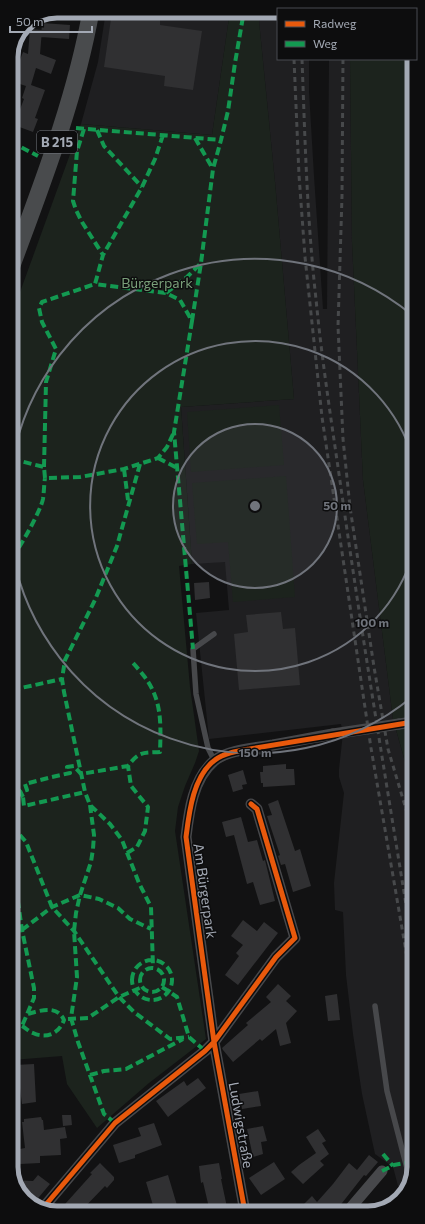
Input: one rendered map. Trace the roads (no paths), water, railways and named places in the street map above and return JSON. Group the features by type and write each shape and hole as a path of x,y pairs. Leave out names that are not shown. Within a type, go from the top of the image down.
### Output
{"main road":[{"name":"B 215","path":"18,249 51,161 71,98 89,18"}],"street":[{"path":"214,760 227,754 250,749 407,723"},
{"name":"Am Bürgerpark","path":"214,760 204,771 197,786 189,811 186,837 214,1042"},
{"path":"46,1204 115,1123 205,1051 214,1042 276,958 295,938 257,809 251,804"},
{"name":"Ludwigstraße","path":"214,1042 244,1206"},
{"path":"352,1206 382,1171"}],"lane":[{"path":"214,634 193,649 193,655 196,694 208,748 214,760"},
{"path":"375,1006 387,1091 407,1168"}],"railway":[{"path":"294,60 299,175 305,257 322,417 371,748 407,957"},
{"path":"302,60 308,209 321,346 358,605 407,911"},
{"path":"343,60 342,196 338,326 343,439 350,507 388,749 407,813"}],"park label":[{"name":"Bürgerpark","path":"157,283"}]}
